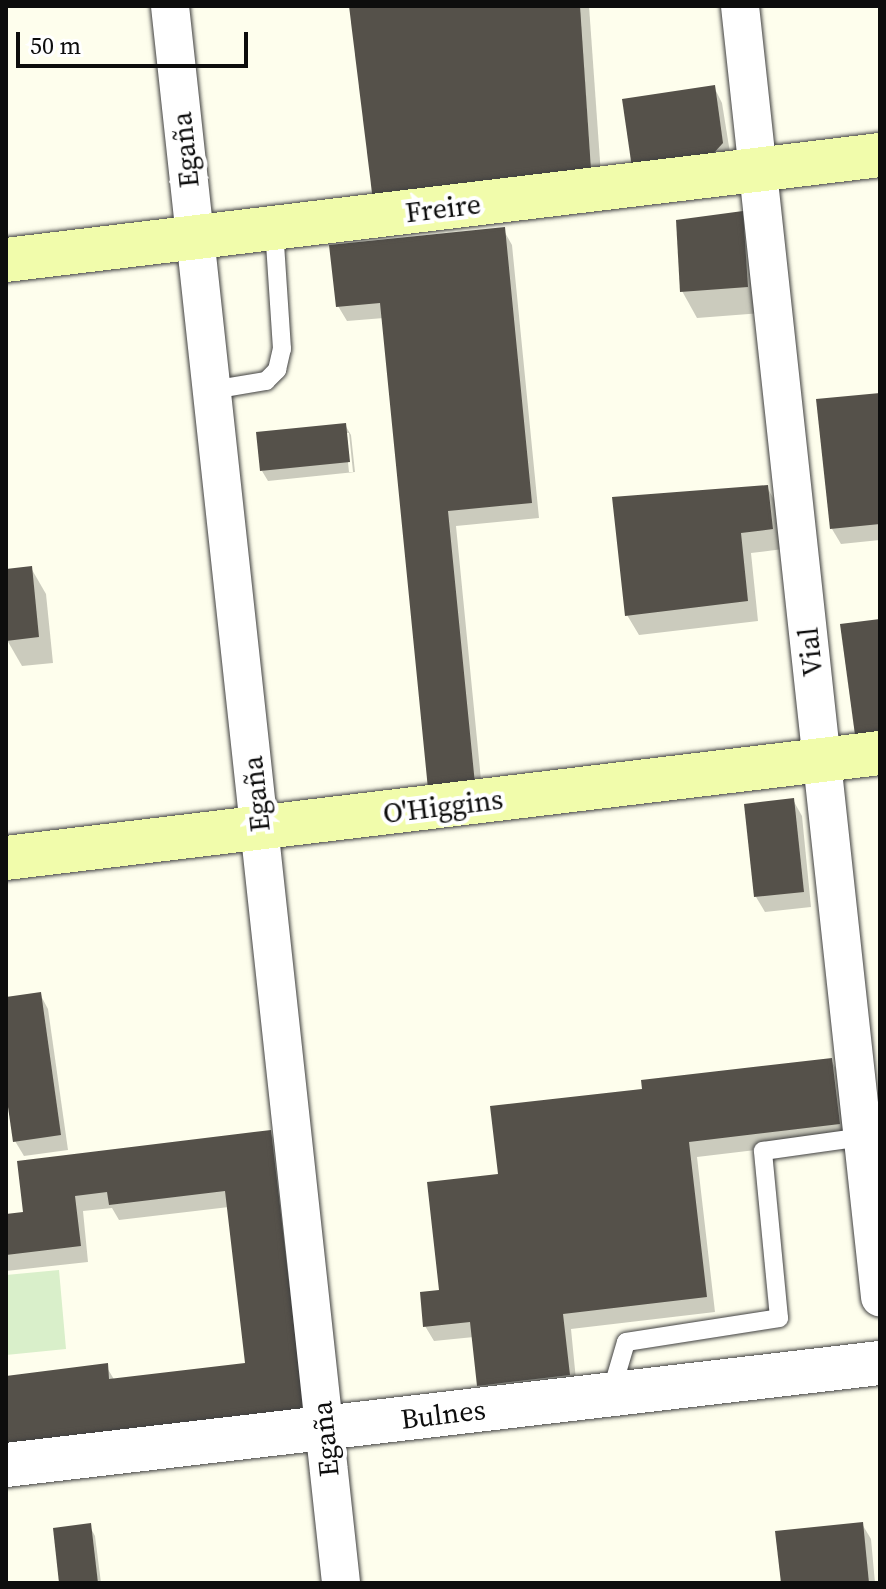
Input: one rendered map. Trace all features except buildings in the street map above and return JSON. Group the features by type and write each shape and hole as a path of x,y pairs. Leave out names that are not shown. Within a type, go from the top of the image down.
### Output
{"main road":[{"name":"Freire","path":"6,260 880,155"},
{"name":"O'Higgins","path":"6,858 880,753"}],"street":[{"name":"Egaña","path":"170,6 341,1583"},
{"name":"Vial","path":"740,6 880,1297"},
{"name":"Bulnes","path":"6,1465 880,1363"}],"lane":[{"path":"212,390 266,381 277,370 282,349 274,228"},
{"path":"611,1394 626,1342 779,1318 763,1151 862,1137"}],"green space":[{"path":"59,1270 66,1349 6,1355 6,1275"}]}
